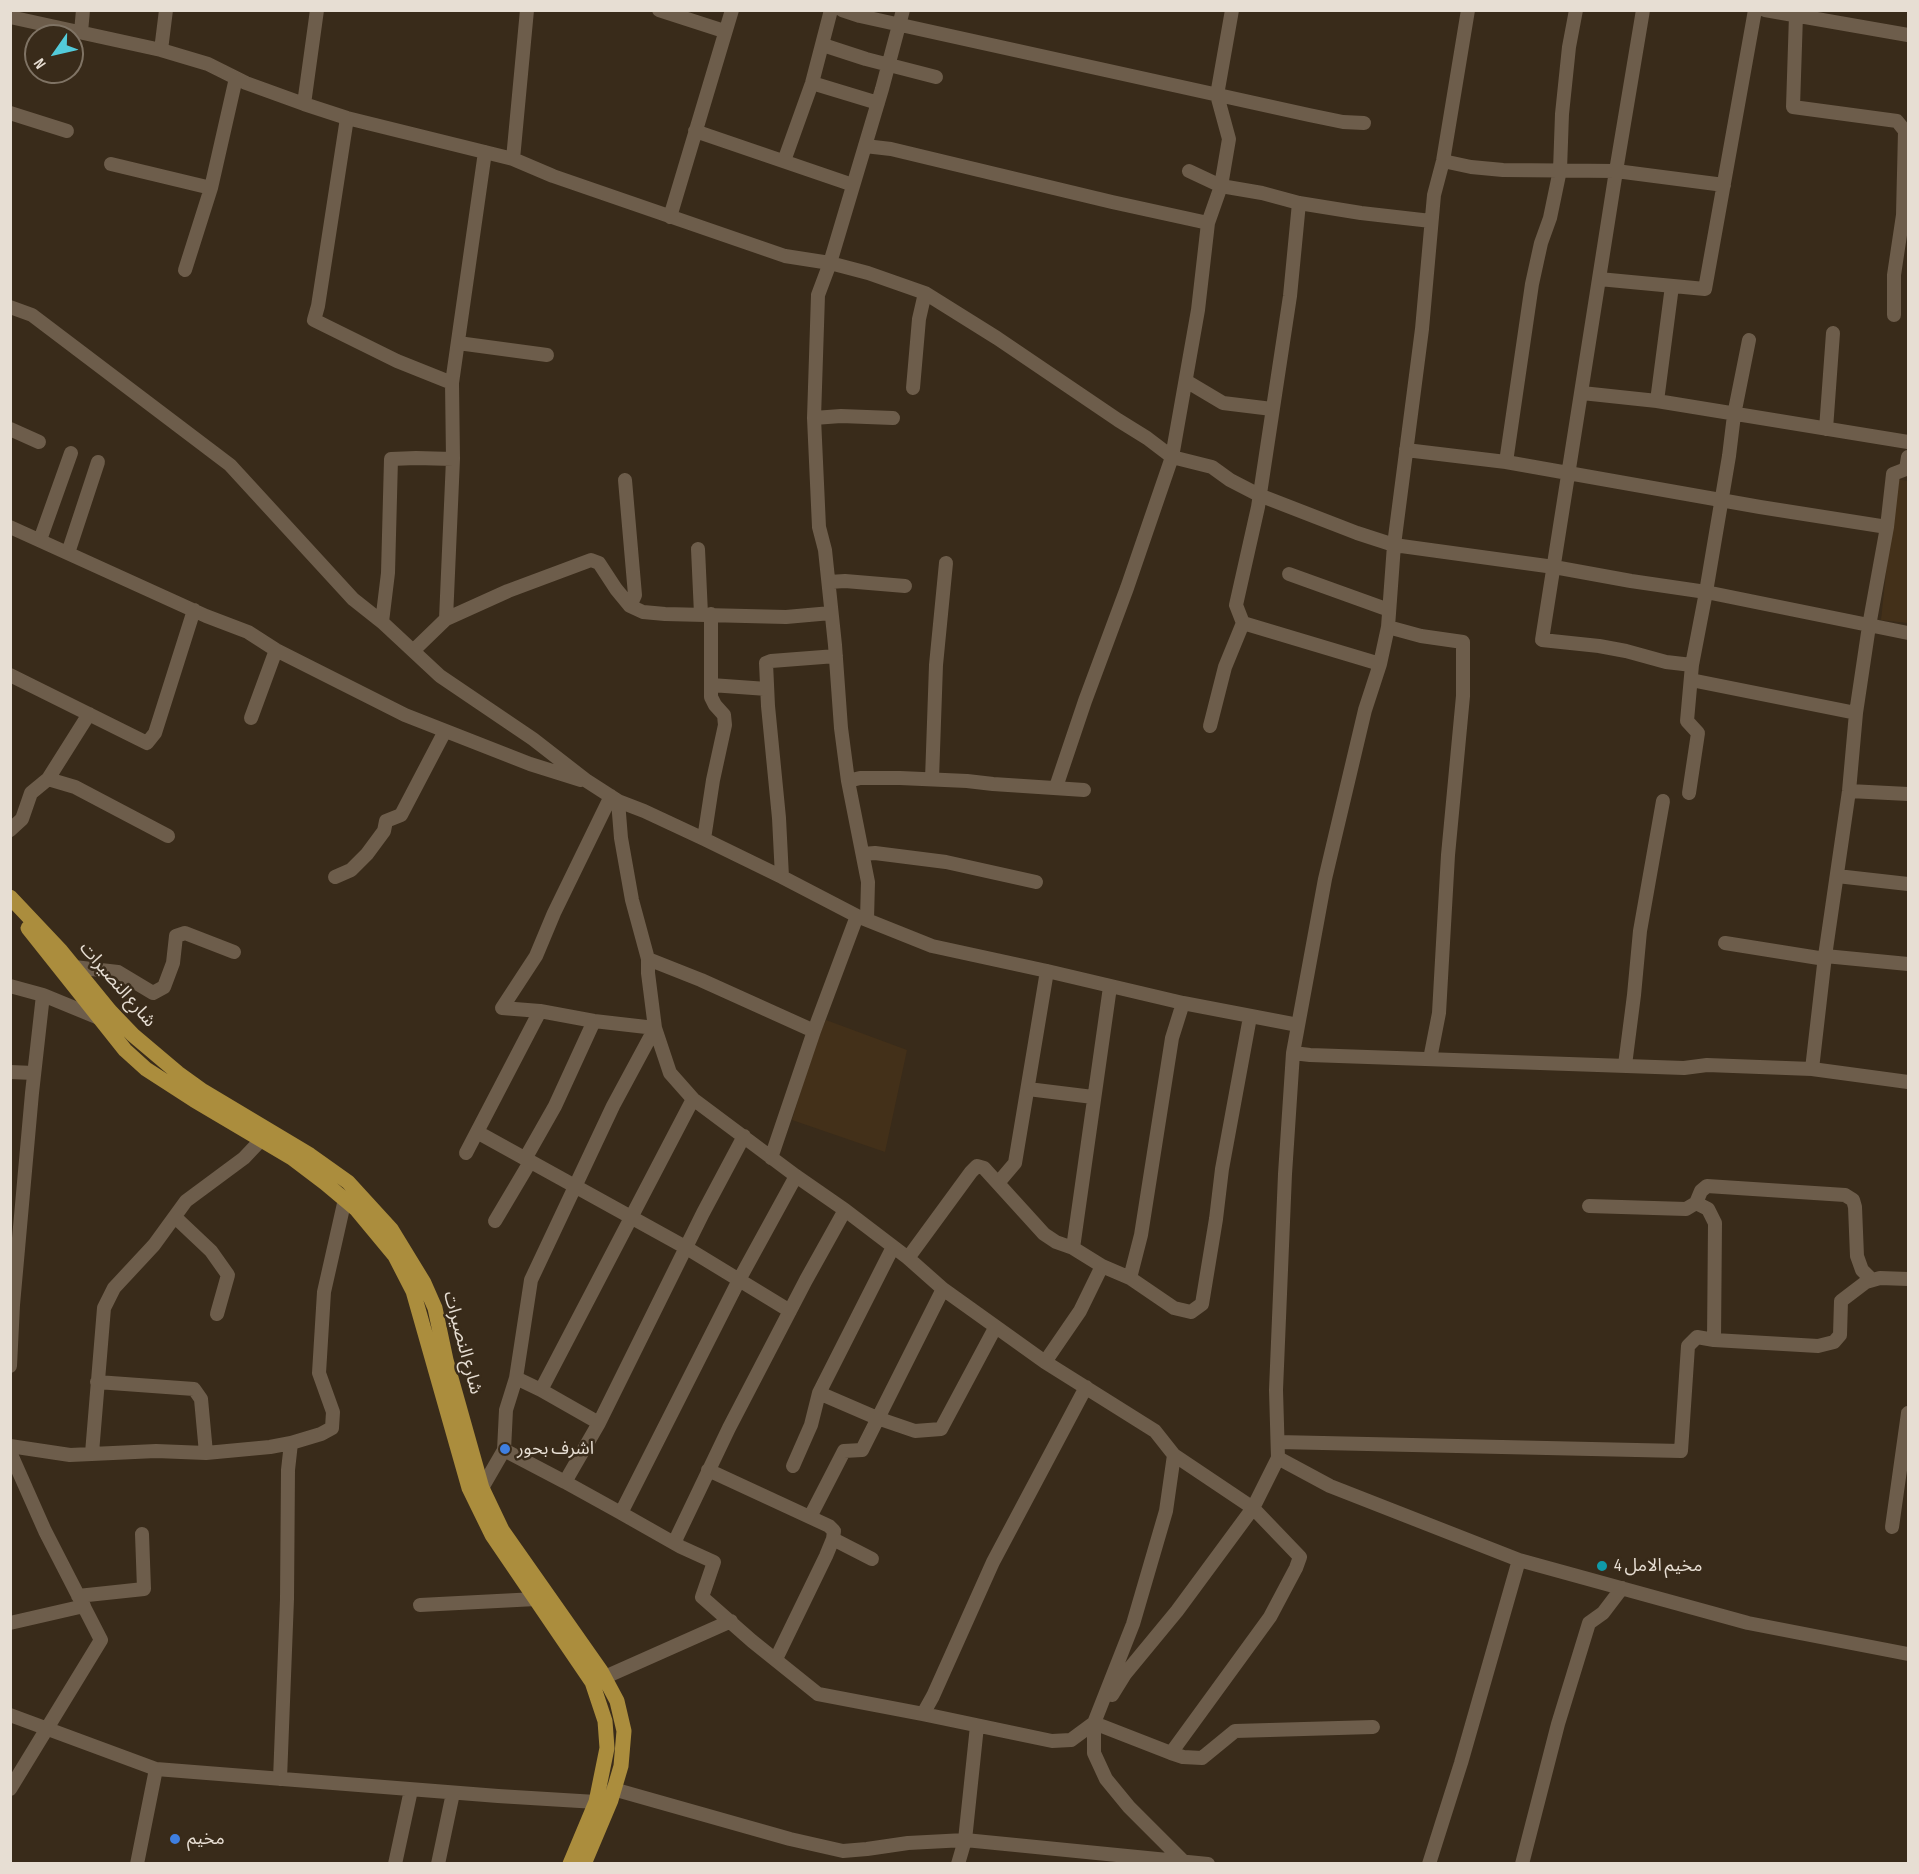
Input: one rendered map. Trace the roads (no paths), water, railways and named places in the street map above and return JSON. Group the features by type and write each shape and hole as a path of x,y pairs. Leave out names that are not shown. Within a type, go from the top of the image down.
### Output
{"main road":[{"name":"شارع النصيرات","path":"10,897 39,926 110,1011 151,1051 203,1091 310,1155 348,1182 391,1229 424,1283 435,1308 446,1360 482,1488 502,1530 605,1677 617,1701 624,1731 621,1766 606,1812 584,1863"},
{"name":"شارع النصيرات","path":"10,903 125,1050 146,1069 291,1158 345,1199 395,1256 412,1291 469,1488 492,1535 592,1683 606,1721 607,1748 596,1802 570,1863"}],"street":[{"path":"161,50 166,10"},
{"path":"304,105 317,10"},
{"path":"513,159 527,10"},
{"path":"659,10 724,31"},
{"path":"670,217 732,10"},
{"path":"784,161 812,83 831,10"},
{"path":"842,10 900,25 1217,95 1343,122 1364,123"},
{"path":"771,1158 814,1031 862,918 868,882 848,781 829,582 819,527 814,418 818,295 830,263 878,103 903,10"},
{"path":"1056,788 1172,457 1198,310 1208,223 1221,186 1229,139 1217,95 1232,10"},
{"path":"504,1450 714,1563 702,1597 818,1694 1052,1741 1071,1740 1094,1723 1125,1674 1177,1611 1253,1508 1278,1458 1277,1354 1293,1053 1325,879 1365,710 1380,664 1388,627 1394,545 1422,329 1434,195 1443,161 1468,10"},
{"path":"1506,462 1532,284 1540,243 1550,218 1560,170 1564,92 1576,10"},
{"path":"1643,10 1542,640 1608,647 1666,662 1692,665"},
{"path":"1599,279 1705,289 1755,10"},
{"path":"1765,10 1851,17 1908,35"},
{"path":"1793,14 1793,107 1897,121 1905,131 1903,214 1894,275 1894,315"},
{"path":"10,17 43,24"},
{"path":"84,33 161,50 208,64 236,78 304,105 347,118 513,159 553,176 785,256 830,263 868,273 925,293 1147,438 1172,457 1212,467 1230,480 1259,495 1357,533 1394,545 1554,567 1706,592 1908,633"},
{"path":"823,45 936,77"},
{"path":"186,270 211,188 236,78"},
{"path":"812,83 878,103"},
{"path":"10,113 67,131"},
{"path":"347,118 314,320 398,361 452,383"},
{"path":"695,131 853,185"},
{"path":"865,146 1208,223"},
{"path":"446,619 453,459 452,383 485,152"},
{"path":"1443,161 1503,170 1616,171 1724,185"},
{"path":"111,164 211,188"},
{"path":"1189,171 1221,186 1262,193 1299,203 1431,221"},
{"path":"1210,726 1225,667 1243,623 1236,605 1259,495 1290,296 1299,203"},
{"path":"1657,401 1672,286"},
{"path":"913,388 919,319 925,293"},
{"path":"10,307 32,315 230,465 353,598 414,650 440,676 533,739 587,782 615,799 704,839 862,918 932,946 1183,1003 1298,1025"},
{"path":"1826,429 1833,333"},
{"path":"1689,794 1698,734 1686,721 1690,680 1722,499 1734,415 1749,340"},
{"path":"458,343 547,355"},
{"path":"1186,381 1223,403 1272,409"},
{"path":"1582,393 1657,401 1908,442"},
{"path":"814,418 841,416 893,418"},
{"path":"10,429 39,442"},
{"path":"1406,450 1506,462 1887,527"},
{"path":"40,540 71,453"},
{"path":"382,622 388,573 391,459 453,459"},
{"path":"69,553 98,462"},
{"path":"1812,1070 1825,958 1849,791 1856,713 1887,527 1893,474 1908,465"},
{"path":"625,480 635,595 630,606"},
{"path":"10,527 248,632 276,650 405,715 555,773 587,782"},
{"path":"698,549 706,614 711,698 724,715 725,725 713,780 704,839"},
{"path":"414,650 446,619 508,591 591,560 599,563 630,606 644,612 786,617 831,613"},
{"path":"932,779 936,666 946,563"},
{"path":"1288,574 1389,610"},
{"path":"829,582 845,581 905,586"},
{"path":"10,675 147,743 155,733 194,610"},
{"path":"1243,623 1380,664"},
{"path":"1388,627 1421,636 1464,642 1438,1013 1430,1059"},
{"path":"251,718 276,650"},
{"path":"782,877 766,663 836,656"},
{"path":"1690,680 1856,713"},
{"path":"711,685 767,689"},
{"path":"10,830 22,819 31,793 48,779 89,714"},
{"path":"335,877 351,870 367,854 384,831 387,821 401,815 445,730"},
{"path":"848,781 860,778 932,779 1084,790"},
{"path":"48,779 75,787 168,836"},
{"path":"1849,791 1908,794"},
{"path":"615,799 632,900 648,960 655,1028 670,1073 693,1099 795,1176 845,1210 995,1328 1155,1431 1174,1455 1253,1508 1300,1557 1270,1617 1171,1753"},
{"path":"615,799 554,914 536,956 502,1008 540,1011 594,1021 655,1028"},
{"path":"1625,1065 1640,931 1664,801"},
{"path":"863,854 875,853 946,862 1036,882"},
{"path":"1837,876 1908,884"},
{"path":"74,967 118,972 153,993 164,987 173,963 176,936 185,933 234,952"},
{"path":"1725,943 1825,958 1908,964"},
{"path":"648,960 701,980 814,1031"},
{"path":"998,1183 1015,1163 1047,971"},
{"path":"10,986 43,995 99,1018"},
{"path":"1073,1248 1110,987"},
{"path":"10,1366 34,1073 43,995"},
{"path":"1130,1278 1141,1235 1172,1038 1183,1003"},
{"path":"466,1153 540,1011"},
{"path":"908,1258 977,1166 984,1168 1044,1234 1102,1266 1130,1278 1174,1308 1191,1312 1202,1304 1222,1168 1250,1017"},
{"path":"495,1221 555,1106 594,1021"},
{"path":"482,1488 504,1450 506,1410 516,1378 531,1280 613,1106 655,1028"},
{"path":"1293,1053 1683,1068 1707,1065 1812,1070 1908,1082"},
{"path":"10,1072 34,1073"},
{"path":"1028,1089 1093,1097"},
{"path":"541,1390 693,1099"},
{"path":"477,1132 686,1247 790,1311"},
{"path":"565,1482 599,1423 744,1136"},
{"path":"92,1453 104,1308 114,1288 154,1245 186,1201 244,1158 261,1140"},
{"path":"621,1514 795,1176"},
{"path":"1589,1206 1686,1209 1696,1203 1701,1191 1707,1186 1845,1195 1853,1200 1855,1208 1857,1256 1862,1270 1872,1280"},
{"path":"10,1446 70,1455 206,1453 291,1443 321,1434 332,1428 333,1412 319,1373 324,1293 345,1199"},
{"path":"1696,1203 1708,1209 1715,1223 1714,1340"},
{"path":"674,1542 708,1470 845,1210"},
{"path":"175,1217 211,1251 228,1275 217,1314"},
{"path":"793,1466 811,1425 819,1393 893,1247"},
{"path":"1045,1362 1080,1311 1102,1266"},
{"path":"1278,1442 1681,1451 1688,1346 1696,1337 1818,1346 1834,1342 1840,1335 1841,1300 1872,1280 1908,1279"},
{"path":"810,1517 844,1451 862,1450 943,1289"},
{"path":"819,1393 877,1418 915,1431 941,1429 995,1328"},
{"path":"516,1378 599,1423"},
{"path":"97,1382 194,1389 201,1399 206,1453"},
{"path":"923,1714 993,1562 1086,1387"},
{"path":"1892,1527 1908,1413"},
{"path":"280,1779 287,1599 288,1470 291,1443"},
{"path":"10,1452 45,1531 101,1640 10,1789"},
{"path":"1174,1455 1166,1511 1133,1624 1094,1723 1094,1753 1106,1779 1129,1807 1186,1863"},
{"path":"1278,1458 1329,1486 1519,1560 1748,1623 1908,1654"},
{"path":"708,1470 829,1526 834,1531 826,1556 776,1659"},
{"path":"10,1623 81,1601 144,1590 142,1534"},
{"path":"832,1539 872,1559"},
{"path":"1429,1863 1461,1762 1519,1560"},
{"path":"1522,1863 1558,1725 1589,1623 1603,1613 1622,1588"},
{"path":"420,1605 536,1599"},
{"path":"605,1677 731,1621"},
{"path":"10,1715 156,1769 411,1790 596,1802"},
{"path":"1094,1723 1183,1757 1202,1758 1235,1731 1373,1727"},
{"path":"958,1863 965,1840 977,1726"},
{"path":"136,1863 156,1769"},
{"path":"395,1863 411,1790"},
{"path":"613,1790 790,1839 845,1857 908,1843 965,1840 1186,1863 1208,1863"},
{"path":"438,1863 453,1793"}],"place":[{"name":"اشرف بحور","path":"505,1449"},
{"name":"مخيم الامل 4","path":"1602,1566"},
{"name":"مخيم","path":"175,1839"}]}
